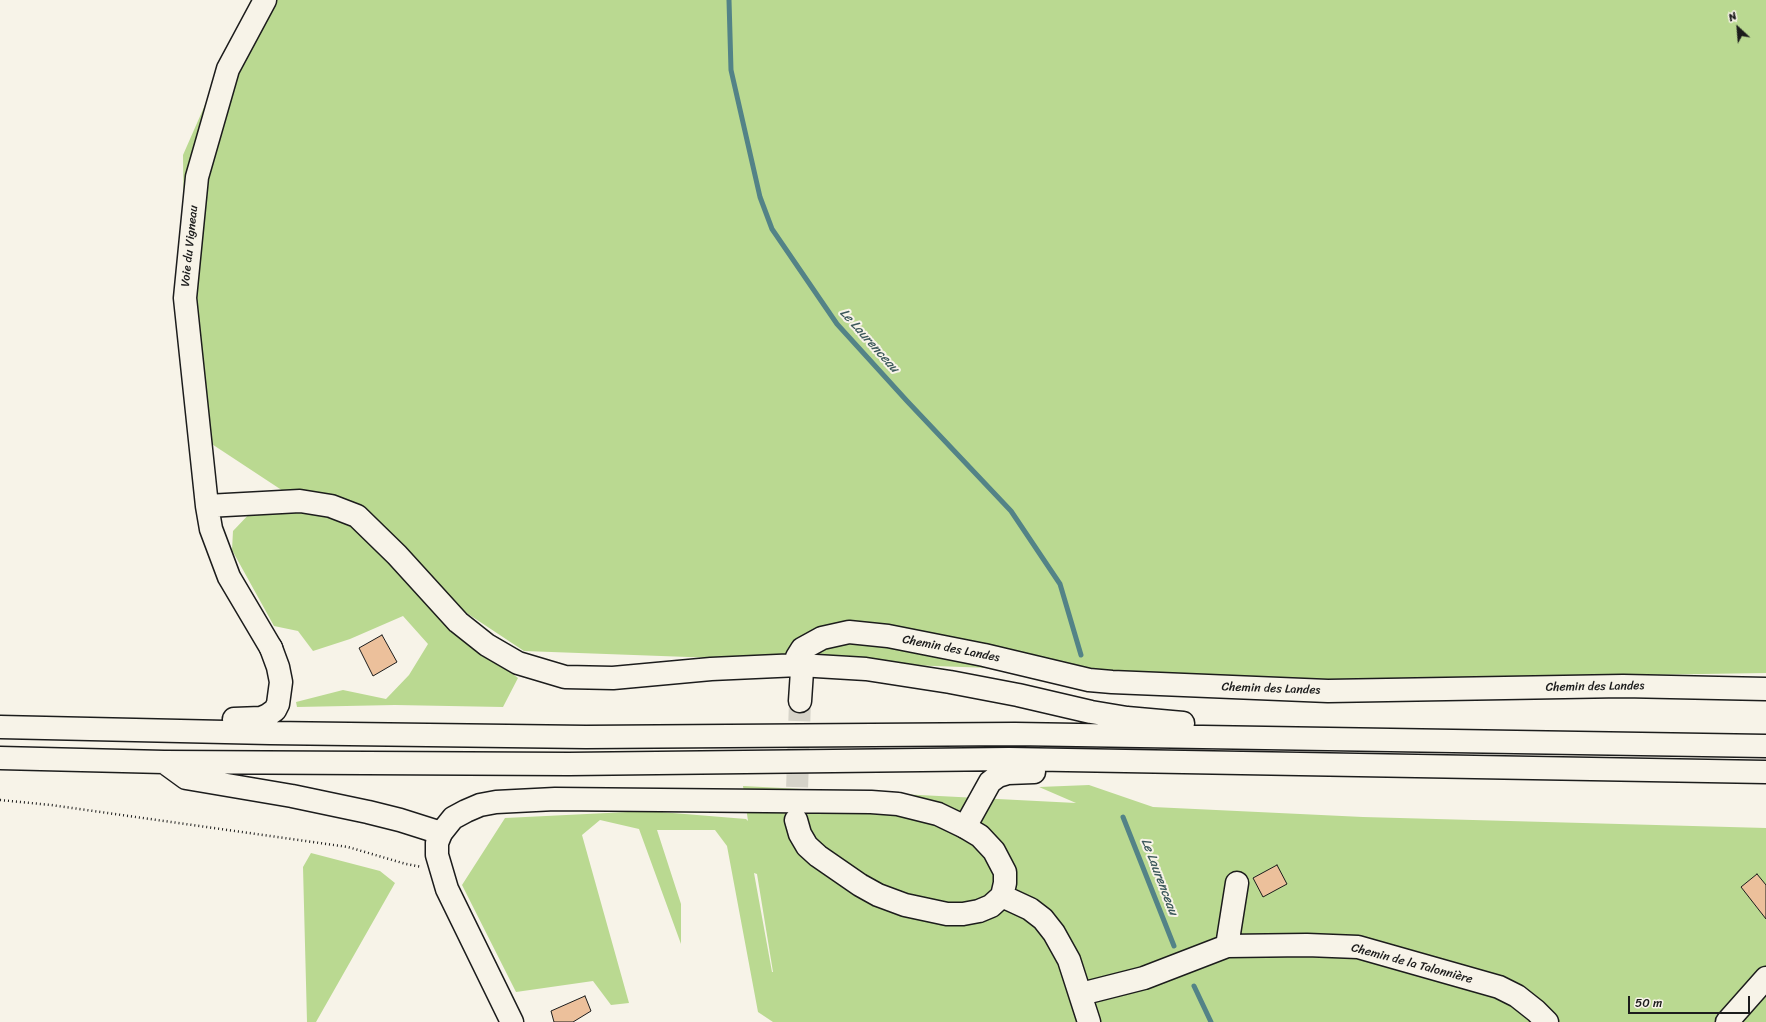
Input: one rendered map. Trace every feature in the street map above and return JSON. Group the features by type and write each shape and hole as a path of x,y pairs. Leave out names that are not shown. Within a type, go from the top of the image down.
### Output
{"main road":[{"name":"Voie du Vigneau","path":"107,729 136,716 247,719 268,715 275,710 278,704 281,682 278,667 271,648 229,577 218,552 211,529 207,506 185,298 196,177 228,69 265,0"},
{"path":"207,506 300,502 331,506 357,516 397,555 458,622 487,645 518,663 566,677 612,678 711,668 799,665 866,669 950,682 1018,695 1091,712 1127,718 1182,723 1204,736"},
{"name":"Chemin des Landes","path":"799,665 797,657 802,649 822,638 849,632 888,636 984,655 1089,680 1112,682 1328,691 1623,686 1766,689"},
{"path":"799,665 802,671 800,701"},
{"path":"0,726 586,737 1015,734 1766,746"},
{"path":"0,758 164,762 569,764 1009,759 1766,772"},
{"path":"965,827 990,782 998,776 1008,773 1092,771 1122,760"},
{"path":"164,762 186,778 292,796 368,812 442,833"},
{"path":"512,1022 447,889 437,854 437,843 453,818 480,805 496,802 555,798 871,802 898,804 938,814 980,836 1001,861 1005,872 1005,883 1002,896 991,906 979,911 963,914 947,914 904,905 878,895 860,885 818,856 804,840 796,820"},
{"path":"1227,946 1237,883"},
{"path":"1002,896 1030,909 1044,920 1054,933 1069,960 1089,1022"},
{"name":"Chemin de la Talonnière","path":"1081,994 1144,978 1227,946 1308,945 1358,947 1499,987 1517,996 1546,1022"},
{"path":"1728,1022 1766,978"}],"path":[{"path":"0,800 51,805 348,847 406,864 427,867 440,866"}],"green space":[{"path":"251,0 1766,0 1766,673 1319,680 524,651 388,561 436,614 518,678 503,707 395,705 297,707 296,702 343,690 386,699 409,675 428,644 403,616 350,639 313,651 298,631 274,626 232,550 233,531 252,511 315,512 186,427 183,155"},
{"path":"1089,785 1153,807 1363,817 1766,828 1766,1022 773,1022 758,1012 727,846 715,830 657,830 681,904 681,944 639,829 600,820 582,835 629,1003 611,1005 593,981 516,992 462,885 505,818 648,811 746,819 748,821 743,786 1076,803 1039,787","holes":["754,873 757,874 773,972"]},
{"path":"311,853 380,871 395,883 316,1022 307,1022 303,867"}],"building":[{"path":"382,635 397,662 373,676 359,648"},
{"path":"1277,865 1287,884 1263,897 1253,878"},
{"path":"1757,874 1766,885 1766,919 1741,887"},
{"path":"585,996 591,1011 573,1022 554,1022 551,1011"}],"waterway":[{"name":"Le Laurenceau","path":"729,0 731,70 760,197 772,229 837,324 907,401 1011,511 1060,584 1081,655"},
{"name":"Le Laurenceau","path":"1123,817 1174,946"},
{"name":"Le Laurenceau","path":"1194,986 1211,1022"}],"tunnel":[{"path":"796,820 800,701"}]}
